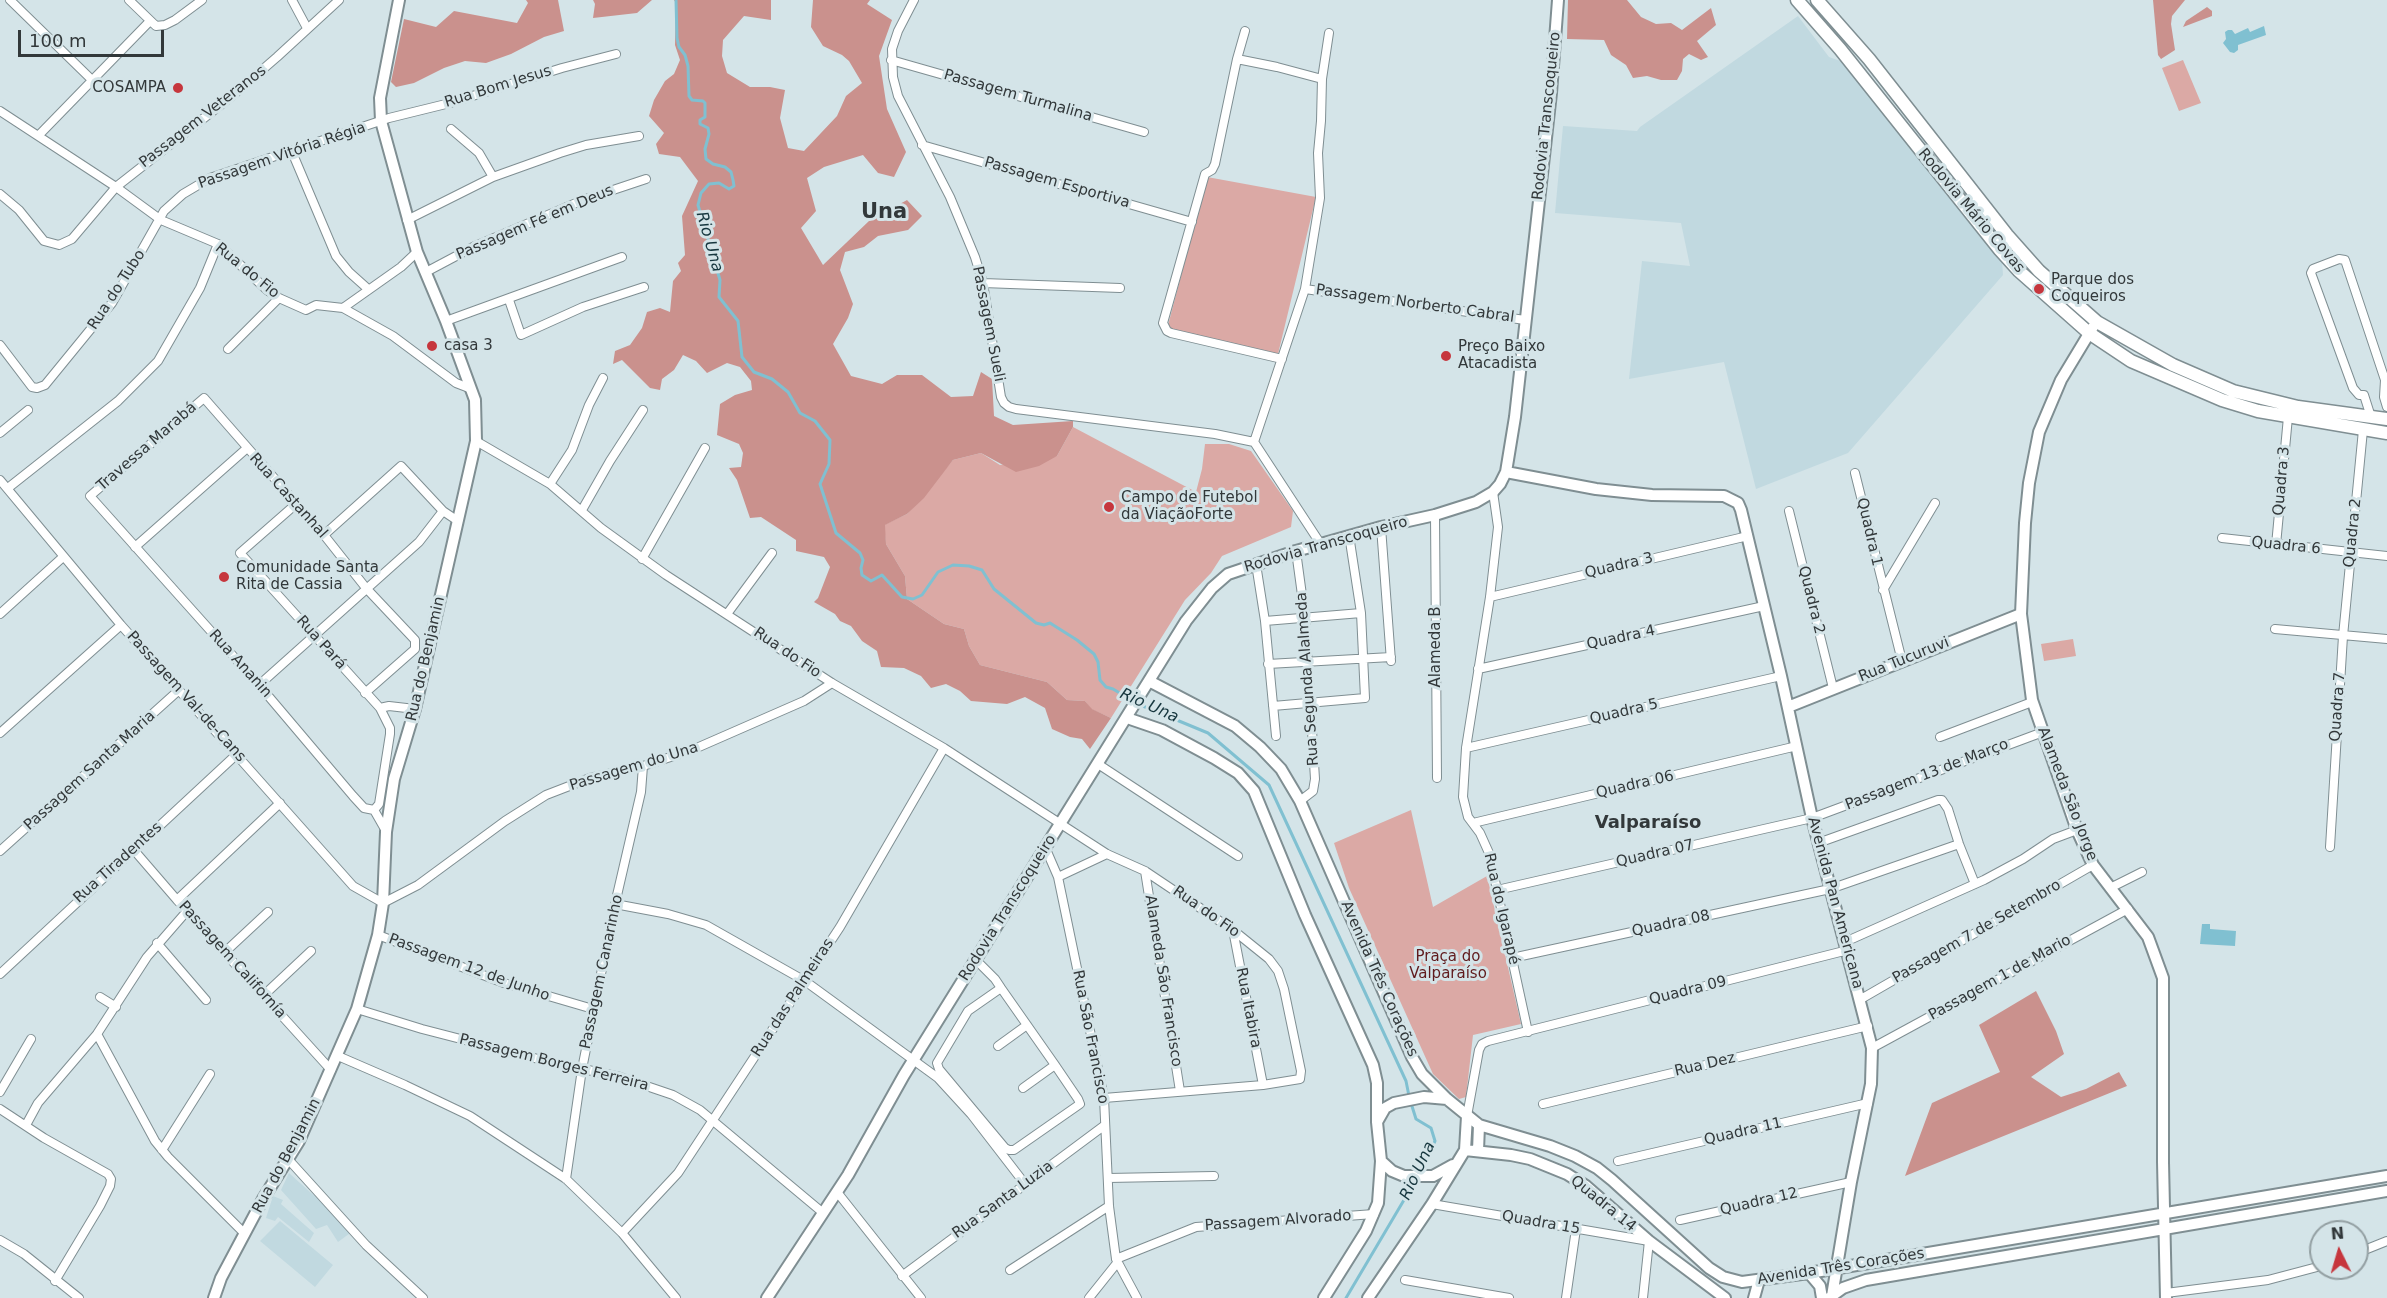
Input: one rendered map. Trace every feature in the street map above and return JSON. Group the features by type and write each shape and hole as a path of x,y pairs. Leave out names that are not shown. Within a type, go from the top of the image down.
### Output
{"main road":[{"name":"Rodovia Mário Covas","path":"1797,0 1840,49 2000,250 2026,277 2089,333 2131,361 2188,387 2258,411 2387,434"},
{"name":"Rodovia Mário Covas","path":"1817,0 1858,45 2007,235 2039,271 2097,322 2173,365 2233,391 2298,407 2387,419"}],"street":[{"path":"10,0 92,80"},
{"path":"129,0 149,22 156,26 165,25 202,0"},
{"path":"292,0 307,28"},
{"name":"Passagem Veteranos","path":"0,194 19,210 44,241 59,245 72,239 116,187 232,96 339,0"},
{"name":"Rua do Benjamin","path":"214,1298 221,1278 299,1140 332,1070 357,1009 378,935 383,903 386,832 394,779 415,709 476,441 475,400 446,321 417,252 381,121 380,98 399,0"},
{"name":"Passagem Sueli","path":"914,0 898,31 891,60 898,96 958,215 983,283 1001,397 1009,407 1215,434 1254,442"},
{"name":"Rodovia Transcoqueiro","path":"767,1298 837,1192 915,1060 1185,621 1212,588 1228,574 1296,550 1435,515 1476,502 1493,492 1506,472 1515,417 1551,93 1558,0"},
{"path":"39,135 149,22"},
{"path":"1245,31 1215,164 1212,170 1205,174 1163,323 1165,328 1172,333 1282,359"},
{"path":"1320,543 1254,442 1268,393 1305,289 1320,198 1318,153 1322,79 1329,33"},
{"name":"Rua Bom Jesus","path":"381,121 616,54"},
{"path":"1237,59 1322,79"},
{"name":"Passagem Turmalina","path":"891,60 1144,132"},
{"name":"Rua do Fio","path":"0,111 116,187 161,220 218,244 267,290 279,298 306,310 316,305 343,308 393,336 456,383 469,388"},
{"name":"Passagem Vitória Régia","path":"161,220 173,201 203,182 381,121"},
{"path":"451,129 479,153 493,177"},
{"path":"407,220 493,177 578,148 639,136"},
{"name":"Passagem Esportiva","path":"922,145 1192,222"},
{"path":"292,152 336,255 349,272 368,289"},
{"name":"Passagem Fé em Deus","path":"426,272 475,246 583,200 646,179"},
{"name":"Rua do Tubo","path":"0,345 32,387 45,385 112,303 161,220"},
{"path":"3,484 118,400 158,361 200,288 218,244"},
{"path":"343,308 401,267 417,252"},
{"path":"446,321 622,257"},
{"path":"2372,417 2364,395 2359,394 2353,388 2311,273 2313,269 2339,259 2345,261 2385,380 2384,397 2387,407"},
{"path":"983,283 1120,288"},
{"path":"509,300 521,335 583,307 644,287"},
{"name":"Passagem Norberto Cabral","path":"1305,289 1525,320"},
{"path":"228,349 279,298"},
{"name":"Alameda São Jorge","path":"2097,322 2061,380 2039,432 2029,483 2021,614 2032,702 2077,830 2093,865 2148,937 2160,963 2163,978 2166,1296"},
{"path":"550,484 572,450 589,405 603,378"},
{"name":"Rua Castanhal","path":"204,398 246,449 324,534 366,588 415,640 415,649 365,693"},
{"name":"Travessa Marabá","path":"90,496 204,398"},
{"path":"0,433 28,410"},
{"path":"582,510 609,461 643,410"},
{"name":"Quadra 3","path":"2276,545 2288,417"},
{"name":"Quadra 2","path":"2343,636 2363,430"},
{"name":"Rua do Fio","path":"476,441 550,484 642,559 832,683 944,748 1107,854 1145,871 1233,930 1269,958 1278,971 1284,989 1301,1071 1300,1079 1263,1086"},
{"path":"642,559 705,447"},
{"path":"135,547 246,449"},
{"path":"324,534 401,466 443,511 458,521"},
{"name":"Avenida Pan Americana","path":"1506,472 1596,489 1652,495 1724,496 1738,503 1741,510 1781,676 1812,819 1818,843 1835,887 1872,1048 1873,1066 1868,1103 1836,1269 1828,1297"},
{"name":"Quadra 1","path":"1855,473 1882,590 1902,661"},
{"name":"Passagem Val-de-Cans","path":"3,484 121,624 353,886 383,903"},
{"name":"Rua do Igarapé","path":"1493,492 1498,527 1490,597 1466,748 1463,797 1464,807 1485,843 1528,1032"},
{"name":"Rua Ananin","path":"90,496 259,685 353,796 364,808 374,810 386,832"},
{"name":"Quadra 1","path":"1882,590 1935,503"},
{"name":"Rua Pará","path":"296,504 240,553 380,708"},
{"path":"259,685 313,634 419,542 443,511"},
{"name":"Quadra 2","path":"1790,511 1833,688"},
{"name":"Alameda B","path":"1435,515 1437,778"},
{"path":"1268,664 1307,660 1391,659 1381,527"},
{"path":"1273,706 1365,698 1361,613 1349,535"},
{"name":"Quadra 3","path":"1490,597 1748,536"},
{"name":"Quadra 6","path":"2222,538 2387,556"},
{"name":"Rua Segunda Alalmeda","path":"1296,550 1305,617 1315,779 1313,791 1300,801"},
{"path":"727,614 772,553"},
{"path":"0,614 63,556"},
{"path":"1256,564 1265,621 1276,736"},
{"name":"Quadra 4","path":"1478,669 1764,606"},
{"path":"1265,621 1361,613"},
{"name":"Rua Tucuruvi","path":"1788,707 2021,614"},
{"path":"0,733 121,624"},
{"path":"2275,629 2387,639"},
{"name":"Quadra 7","path":"2330,847 2343,636"},
{"name":"Quadra 5","path":"1466,748 1781,676"},
{"name":"Passagem do Una","path":"383,903 418,885 505,821 546,795 590,778 643,766 726,737 804,701 832,683"},
{"name":"Avenida Três Corações","path":"1147,684 1235,726 1281,769 1300,801 1412,1057 1422,1074 1447,1099 1479,1125 1528,1138 1581,1159 1612,1179 1709,1268 1734,1281 1759,1280 1836,1269 2387,1176"},
{"name":"Passagem Santa Maria","path":"0,851 179,690"},
{"path":"1940,737 2032,702"},
{"path":"374,810 379,804 390,734 390,728 380,708 389,706 415,709"},
{"path":"1129,715 1214,758 1238,774 1254,791 1305,915 1373,1065 1377,1083 1376,1106 1381,1161 1378,1203 1366,1231 1324,1298"},
{"name":"Passagem 13 de Março","path":"1812,819 2043,732"},
{"name":"Quadra 06","path":"1473,823 1797,746"},
{"name":"Rua das Palmeiras","path":"622,1233 678,1173 713,1121 840,927 944,748"},
{"name":"Rua Tiradentes","path":"0,974 237,754"},
{"path":"1098,764 1238,856"},
{"name":"Passagem Canarinho","path":"566,1179 593,1009 641,792 643,766"},
{"path":"1818,843 1938,800 1945,803 1975,884"},
{"path":"177,900 280,803"},
{"name":"Quadra 07","path":"1497,890 1812,819"},
{"name":"Quadra 09","path":"1528,1032 1848,944 1975,884 2023,859 2053,839 2077,830"},
{"name":"Quadra 08","path":"1512,958 1835,887 1959,844"},
{"name":"Rua São Francisco","path":"1045,847 1058,877 1104,1098 1108,1206 1117,1261 1137,1298"},
{"name":"Passagem Californía","path":"133,849 332,1070"},
{"path":"1058,877 1107,854"},
{"name":"Passagem 7 de Setembro","path":"1861,999 2093,865"},
{"name":"Alameda São Francisco","path":"1145,871 1180,1091"},
{"path":"2110,888 2142,872"},
{"path":"615,904 677,916 706,925 805,981 938,1078 970,1114 1025,1184"},
{"name":"Passagem 1 de Mario","path":"1872,1048 2128,909"},
{"path":"26,1125 38,1102 97,1034 157,943 187,911"},
{"path":"225,952 268,912"},
{"name":"Rua Itabira","path":"1233,930 1263,1086"},
{"name":"Passagem 12 de Junho","path":"378,935 504,983 593,1009"},
{"path":"157,943 206,1000"},
{"path":"264,995 311,951"},
{"path":"976,960 1001,988 1080,1104 1014,1150 1005,1148 936,1063 968,1011 1001,988"},
{"path":"100,998 116,1007"},
{"name":"Passagem Borges Ferreira","path":"357,1009 422,1029 642,1083 673,1095 713,1121 822,1212"},
{"path":"998,1046 1027,1025"},
{"name":"Rua Dez","path":"1543,1104 1868,1026"},
{"path":"1368,1298 1432,1204 1465,1150 1467,1116 1482,1044 1528,1032"},
{"path":"97,1034 115,1070 162,1150 245,1234"},
{"path":"0,1092 31,1039"},
{"path":"338,1056 470,1116 566,1179 622,1233 676,1298"},
{"path":"1023,1088 1055,1065"},
{"path":"162,1150 210,1074"},
{"path":"1104,1098 1263,1086"},
{"path":"1377,1122 1385,1108 1394,1103 1424,1097 1447,1099"},
{"name":"Quadra 11","path":"1618,1161 1868,1103"},
{"path":"0,1109 44,1138 108,1174 111,1179 100,1206 55,1281"},
{"name":"Rua Santa Luzia","path":"902,1276 1105,1125"},
{"path":"1478,1151 1479,1125"},
{"name":"Quadra 14","path":"1465,1150 1530,1159 1567,1174 1586,1186 1649,1241 1643,1298"},
{"path":"288,1159 366,1245 423,1298"},
{"path":"1381,1161 1392,1171 1404,1176 1433,1176 1456,1164"},
{"path":"1108,1178 1214,1176"},
{"name":"Quadra 12","path":"1680,1220 1851,1182"},
{"name":"Avenida Três Corações","path":"1828,1297 1866,1280 2387,1191"},
{"path":"837,1192 921,1298"},
{"name":"Quadra 15","path":"1432,1204 1649,1241"},
{"path":"1010,1270 1108,1206"},
{"name":"Passagem Alvorado","path":"1089,1298 1117,1261 1196,1227 1374,1214"},
{"path":"1566,1298 1576,1228"},
{"path":"0,1240 24,1254 79,1298"},
{"path":"1649,1241 1725,1298"},
{"path":"2369,1248 2387,1241"},
{"path":"2166,1296 2268,1280 2309,1269"},
{"path":"1809,1273 1828,1297"},
{"path":"1405,1280 1509,1298"},
{"path":"1754,1298 1759,1280"}],"shaded area":[{"path":"526,0 558,0 564,31 544,37 511,54 486,63 465,61 444,68 414,83 396,87 391,82 404,19 436,27 454,11 517,23 528,3"},
{"path":"593,0 652,0 637,13 593,18 595,4"},
{"path":"674,0 771,0 771,20 744,16 723,40 722,56 727,73 750,87 785,90 780,118 788,148 804,151 837,116 846,96 862,83 849,61 823,46 811,27 813,0 870,0 867,4 892,20 879,56 887,109 906,152 894,177 878,173 863,155 824,167 807,178 816,211 801,228 823,265 869,221 907,200 922,216 908,230 878,236 864,247 845,252 840,270 853,304 833,344 851,376 882,384 897,375 922,375 951,397 973,396 981,372 992,379 994,416 1013,425 1073,421 1073,427 1057,456 1039,466 1016,472 981,453 953,460 924,498 907,514 885,525 886,544 905,576 907,599 944,624 964,629 969,646 980,665 1047,682 1067,700 1085,701 1092,709 1111,718 1090,749 1082,739 1070,737 1052,729 1045,708 1025,697 1007,704 971,701 960,691 946,684 931,688 921,676 904,668 881,667 877,651 862,641 851,626 814,602 818,598 830,567 824,557 796,551 796,540 761,517 750,518 737,480 729,468 741,467 743,453 739,444 717,435 720,404 735,395 752,390 751,381 740,367 727,363 707,373 696,361 683,355 674,370 662,379 660,390 650,388 622,360 613,364 615,351 630,345 642,328 647,312 660,308 670,312 673,281 681,271 678,263 685,255 682,216 698,181 680,157 659,154 656,144 664,133 649,116 654,100 665,81 674,74 680,60 675,45 676,3"},
{"path":"1568,0 1627,0 1641,17 1656,24 1671,23 1682,30 1711,8 1716,25 1697,41 1708,57 1701,60 1689,54 1683,59 1682,71 1677,80 1661,80 1647,76 1633,78 1626,65 1611,55 1604,40 1567,39"},
{"path":"2153,0 2185,0 2172,16 2175,50 2161,59 2158,55"},
{"path":"2207,7 2212,11 2212,16 2183,27 2186,21"},
{"path":"1798,16 1829,57 1849,64 2002,261 2003,275 1848,453 1756,489 1724,362 1629,379 1642,261 1690,266 1681,223 1555,213 1563,126 1637,131"},
{"path":"2036,991 2056,1031 2064,1054 2031,1077 2061,1097 2086,1089 2119,1072 2127,1086 1905,1176 1932,1103 2000,1072 1979,1025"},
{"path":"289,1173 353,1231 338,1242 327,1225 316,1229 281,1190"},
{"path":"273,1196 283,1200 281,1204 314,1233 309,1242 278,1217 275,1221 266,1218"},
{"path":"280,1221 333,1265 315,1287 260,1241"}],"green space":[{"path":"2183,60 2201,103 2179,111 2162,68"},
{"path":"1207,177 1316,197 1278,354 1167,329"},
{"path":"1073,427 1196,492 1205,444 1229,444 1251,451 1293,511 1291,527 1222,556 1211,573 1185,600 1111,718 1091,709 1085,701 1067,700 1047,682 980,665 969,646 964,629 944,624 907,599 905,576 886,544 884,525 907,514 953,460 981,453 1000,465 1057,456"},
{"path":"2073,639 2076,656 2044,661 2041,644"},
{"name":"Praça do Valparaíso","path":"1411,810 1433,907 1487,876 1521,1024 1473,1035 1466,1097 1459,1099 1433,1074 1349,888 1334,843"}],"water":[{"path":"2264,26 2266,35 2238,45 2238,50 2234,53 2230,52 2223,43 2226,39 2225,32 2228,30 2232,30 2235,34 2248,28 2250,32"},
{"path":"2202,924 2210,924 2210,929 2236,931 2235,946 2200,944"}],"waterway":[{"name":"Rio Una","path":"676,0 677,38 688,66 689,96 692,100 705,103 705,117 700,120 700,124 708,128 706,159 731,172 734,186 729,189 719,183 709,184 701,193 698,205 720,280 719,297 738,321 742,357 754,372 772,379 788,392 800,413 815,421 830,440 829,464 820,484 836,533 860,553 863,560 862,575 871,581 882,575 902,597 913,599 922,595 938,572 953,565 982,570 994,589 1036,623 1044,625 1050,623 1094,654 1098,662 1100,680 1106,687 1133,701"},
{"name":"Rio Una","path":"1138,704 1208,733 1269,785 1406,1081 1409,1096"},
{"name":"Rio Una","path":"1411,1103 1416,1119 1431,1128 1435,1141 1420,1173"},
{"name":"Rio Una","path":"1346,1298 1417,1178"}],"place":[{"name":"COSAMPA","path":"178,88"},
{"name":"Parque dos Coqueiros","path":"2039,289"},
{"name":"casa 3","path":"432,346"},
{"name":"Preço Baixo Atacadista","path":"1446,356"},
{"name":"Campo de Futebol da ViaçãoForte","path":"1109,507"},
{"name":"Comunidade Santa Rita de Cassia","path":"224,577"}],"district":[{"name":"Una","path":"884,213"},
{"name":"Valparaíso","path":"1648,823"}]}
